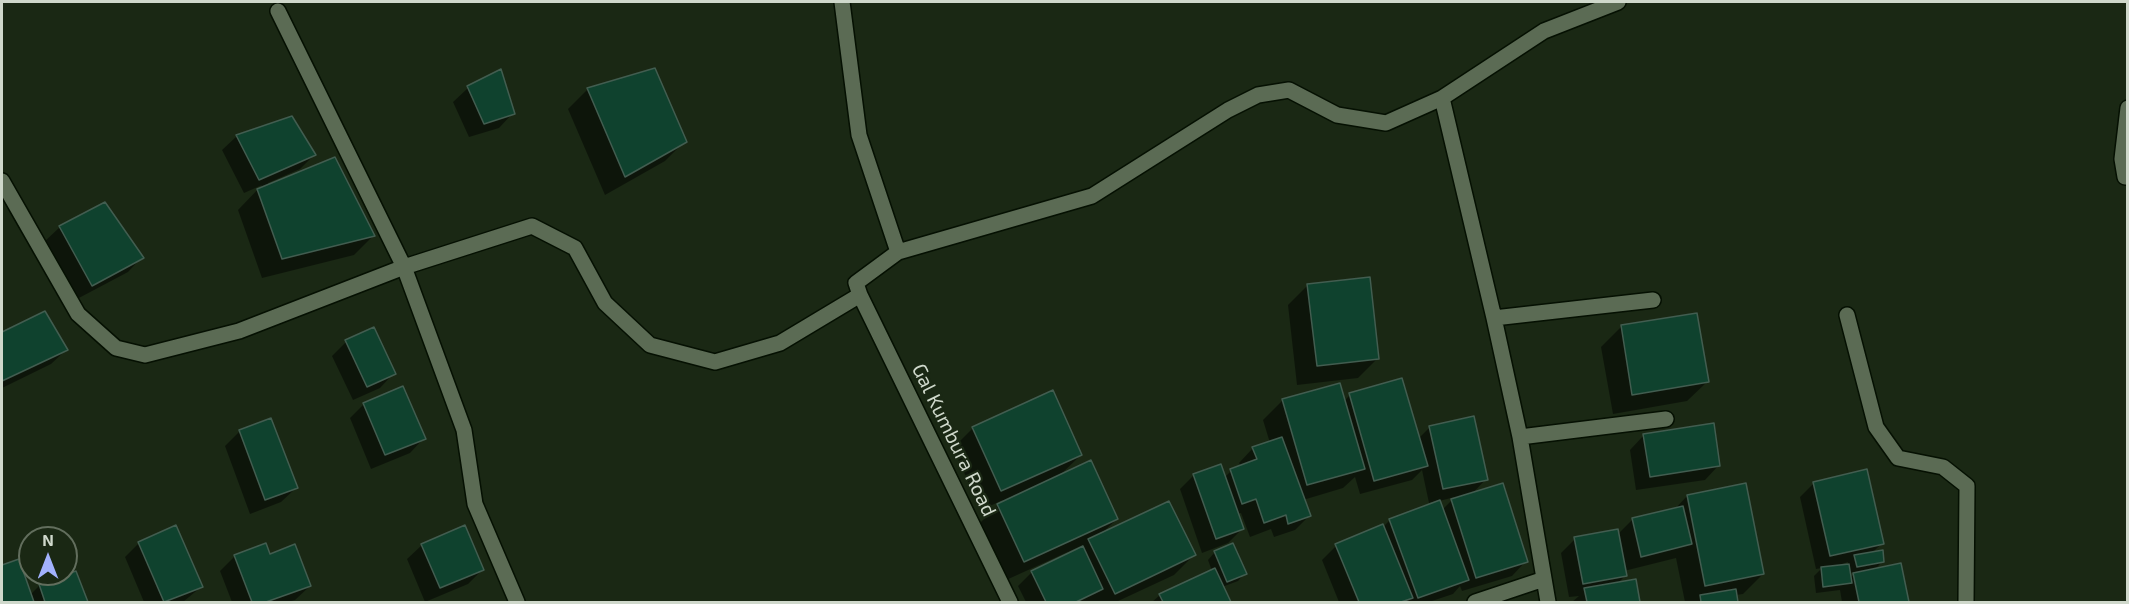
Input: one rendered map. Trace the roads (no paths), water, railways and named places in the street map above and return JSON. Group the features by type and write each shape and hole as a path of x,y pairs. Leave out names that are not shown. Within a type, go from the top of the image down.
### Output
{"street":[{"path":"842,2 859,135 898,252"},
{"path":"2,180 78,314 116,348 145,356 239,331 404,267 532,226 575,248 605,303 650,345 715,362 780,343 860,296 856,283 898,252 1092,196 1228,110 1258,95 1290,90 1337,115 1386,123 1442,98 1544,32 1618,2"},
{"path":"278,11 404,267 464,430 475,504 517,603"},
{"path":"1442,98 1520,437 1548,603"},
{"path":"2127,108 2121,159 2125,177 2127,177"},
{"name":"Gal Kumbura Road","path":"860,296 1010,603"},
{"path":"1494,318 1653,300"},
{"path":"1847,315 1876,427 1898,458 1943,467 1966,486 1966,603"},
{"path":"1520,437 1666,419"},
{"path":"1475,603 1544,579"}]}
